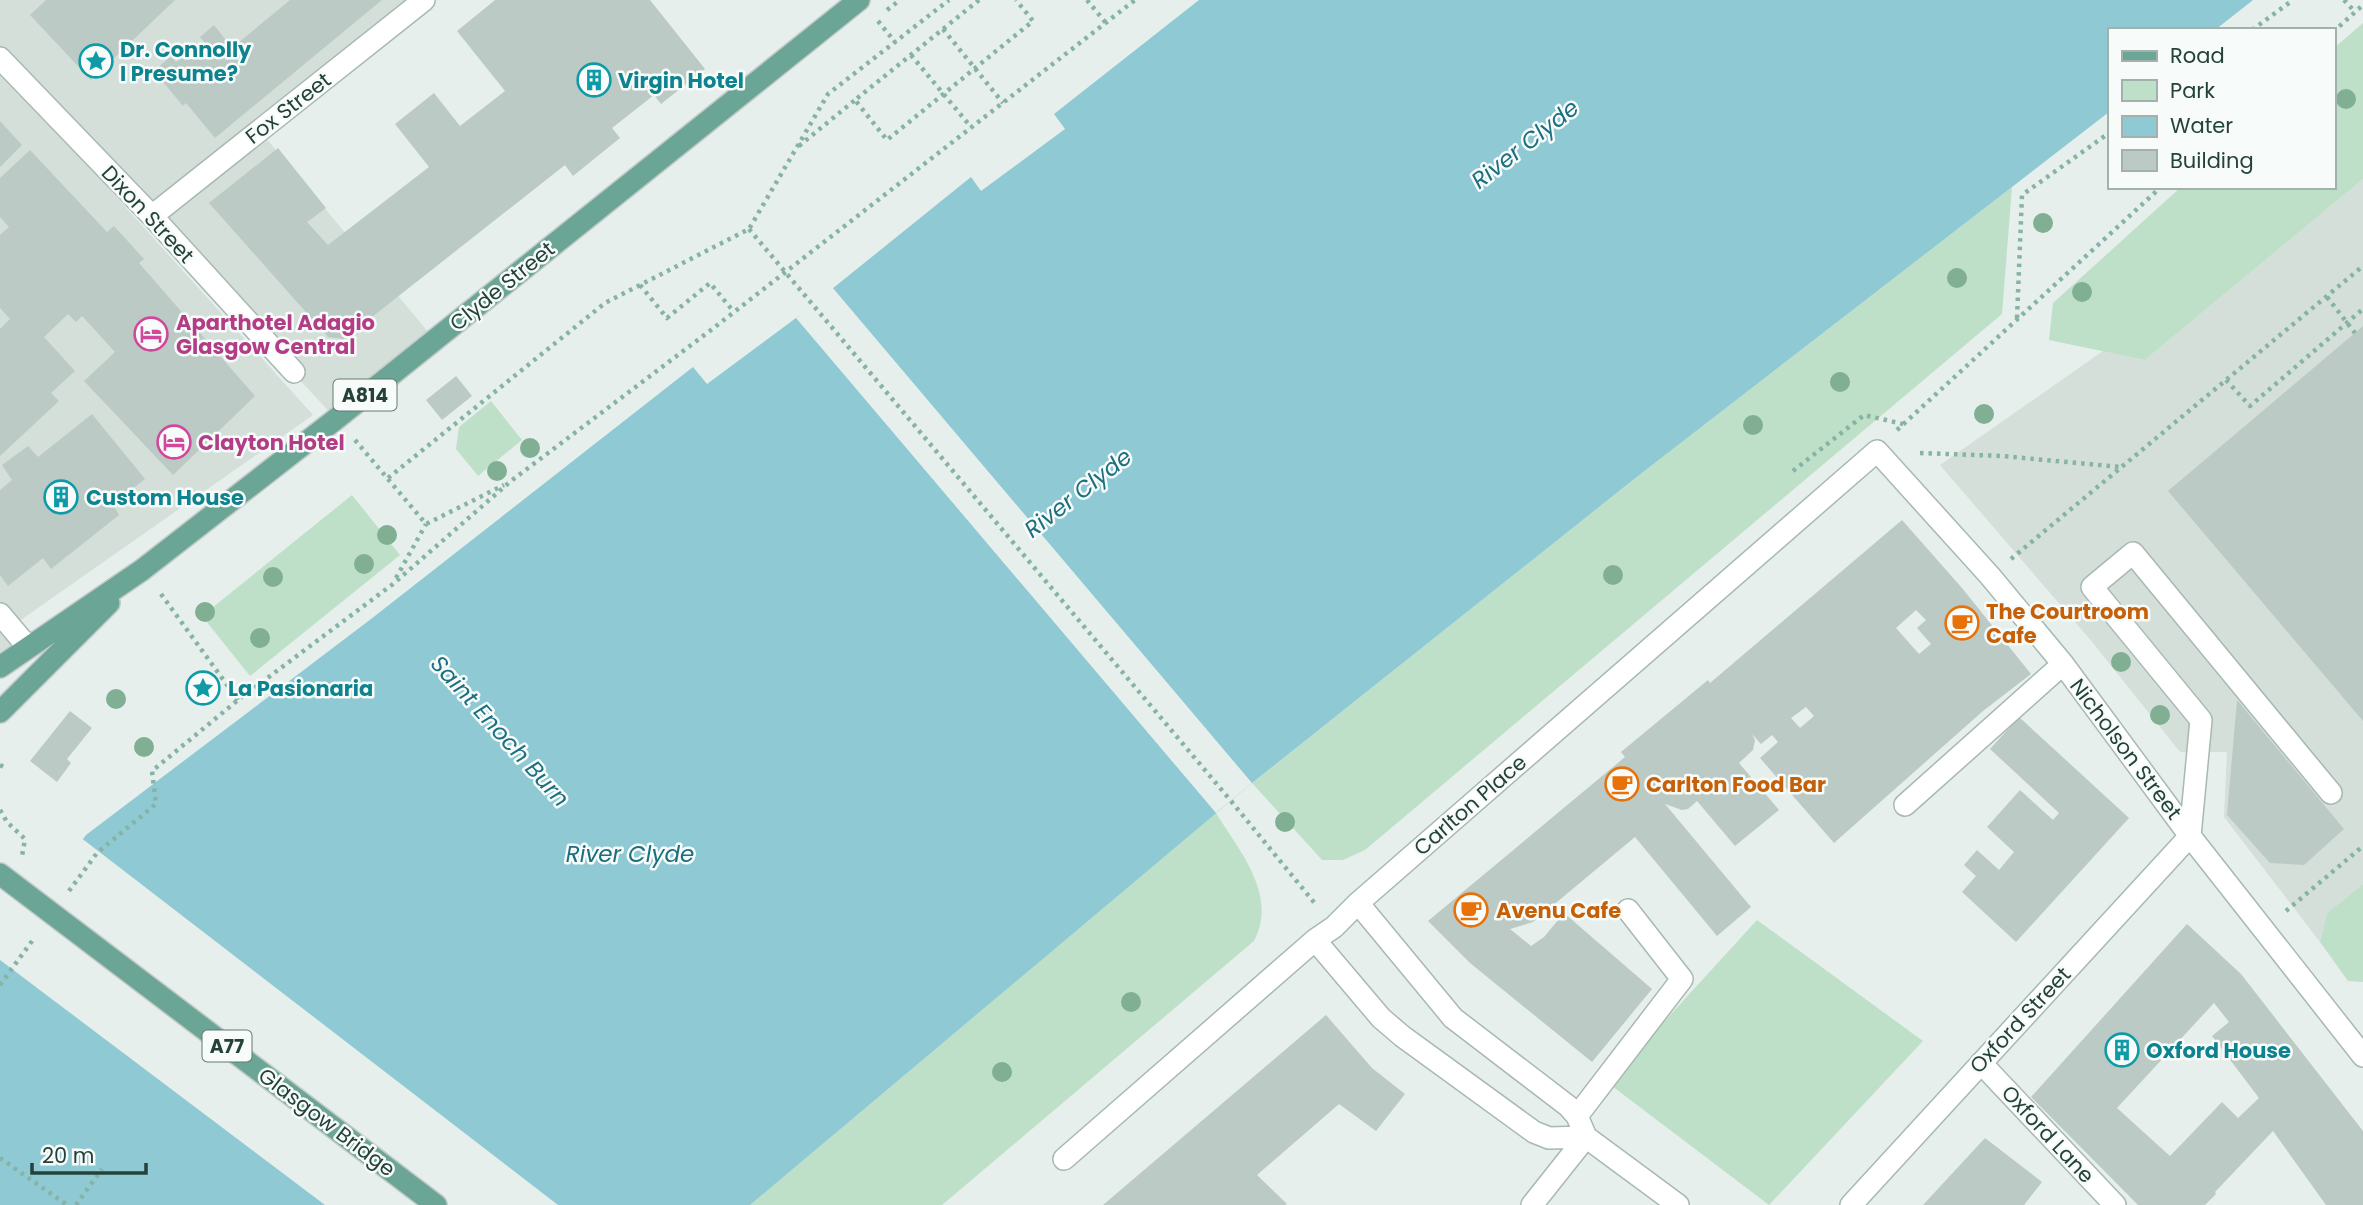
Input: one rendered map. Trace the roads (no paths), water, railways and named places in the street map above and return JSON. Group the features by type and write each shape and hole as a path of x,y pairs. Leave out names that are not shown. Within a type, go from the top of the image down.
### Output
{"main road":[{"name":"Clyde Street","path":"0,667 27,646 142,570 336,419 859,0"},
{"name":"Clyde Street","path":"0,712 142,570"},
{"name":"Glasgow Bridge","path":"0,874 436,1205"}],"street":[{"name":"Fox Street","path":"152,216 425,0"},
{"name":"Dixon Street","path":"0,58 152,216 294,372"},
{"name":"Nicholson Street","path":"1878,451 1990,576 2063,664 2190,835 2360,1047"},
{"name":"Carlton Place","path":"1064,1158 1315,940 1334,927 1358,902 1878,451"},
{"path":"2190,835 2201,720 2092,587 2133,554 2331,793"},
{"path":"0,614 27,646"},
{"path":"1905,805 2063,664"},
{"name":"Oxford Street","path":"1851,1205 2190,835"},
{"path":"1358,902 1453,1018 1568,1106 1577,1116 1586,1137 1678,1205"},
{"path":"1577,1116 1682,979 1628,910"},
{"path":"1315,940 1381,1018 1534,1132 1549,1138 1586,1137"},
{"name":"Oxford Lane","path":"1981,1063 2115,1205"},
{"path":"1532,1205 1586,1137"}],"water":[{"name":"River Clyde","path":"1199,0 2253,0 2218,28 2108,28 2108,113 1638,476 1252,783 750,1205 0,1205 0,949 86,835 371,619 693,367 707,384 796,318 971,177 981,191 1065,129 1054,114"}],"place":[{"name":"Dr. Connolly I Presume?","path":"96,61"},
{"name":"Virgin Hotel","path":"594,80"},
{"name":"Aparthotel Adagio Glasgow Central","path":"151,334"},
{"name":"Clayton Hotel","path":"174,442"},
{"name":"Custom House","path":"61,497"},
{"name":"The Courtroom Cafe","path":"1962,623"},
{"name":"La Pasionaria","path":"203,688"},
{"name":"Carlton Food Bar","path":"1622,784"},
{"name":"Avenu Cafe","path":"1471,910"},
{"name":"Oxford House","path":"2122,1050"}],"water label":[{"name":"Saint Enoch Burn","path":"500,731"}]}
